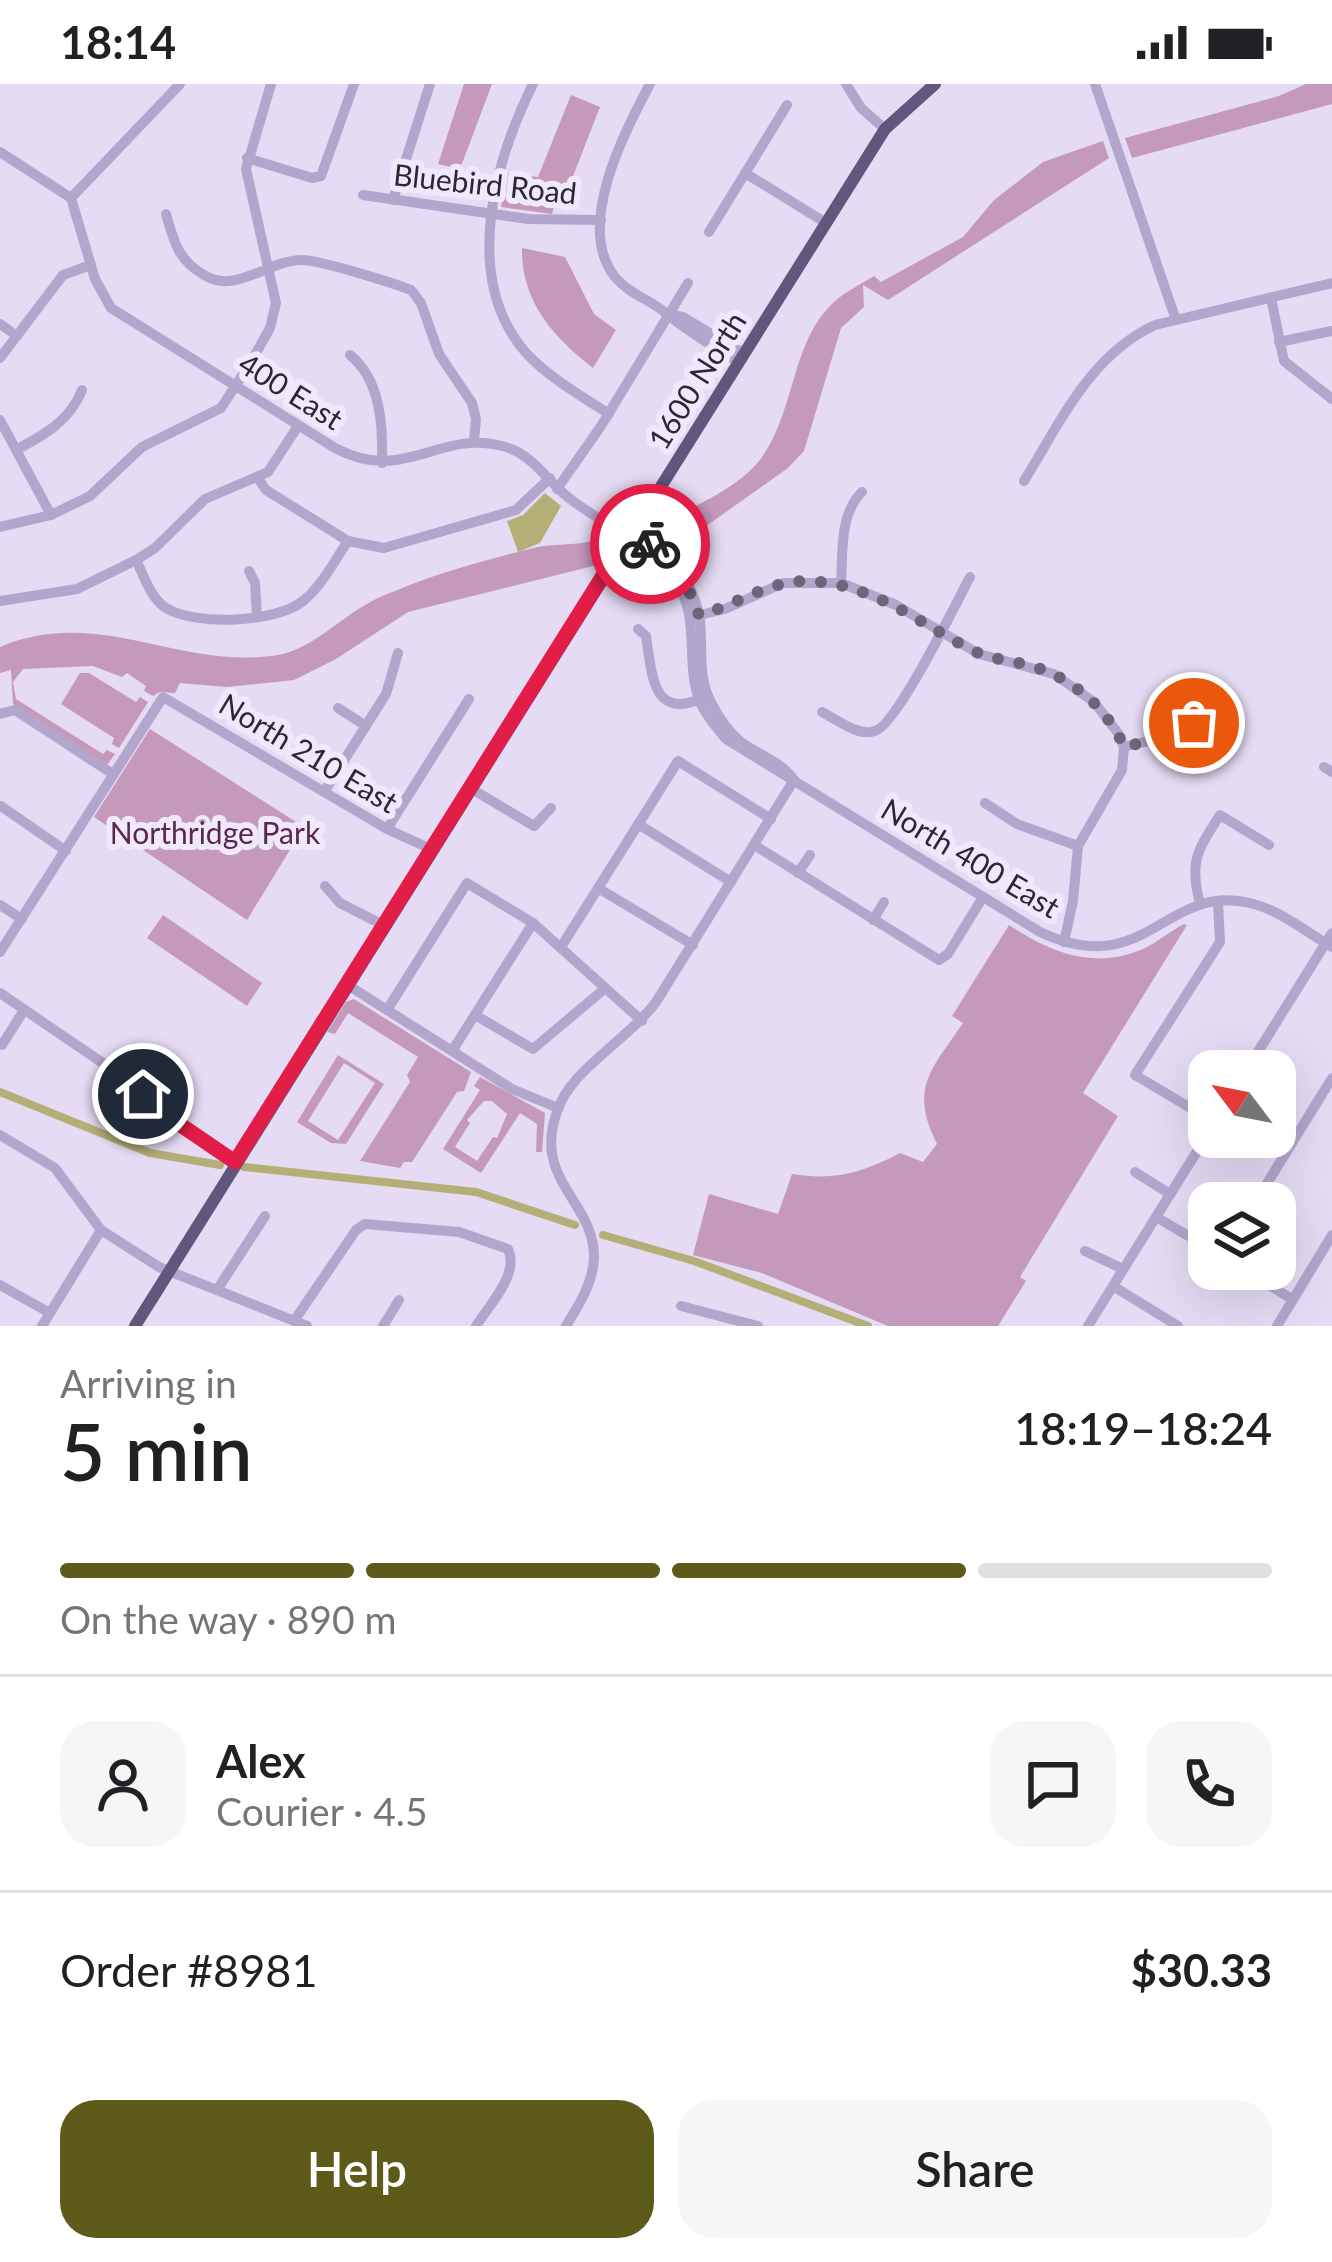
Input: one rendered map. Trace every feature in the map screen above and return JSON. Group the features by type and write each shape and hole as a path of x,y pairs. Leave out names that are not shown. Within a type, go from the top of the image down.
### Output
{"main road":[{"name":"1600 North","path":"134,1326 886,129 935,84"}],"street":[{"path":"0,152 71,198 180,84"},
{"path":"0,526 51,515 90,496 151,442 214,413 235,387 274,314 270,268 247,158 271,84"},
{"path":"247,158 318,178 326,169 354,84"},
{"path":"393,200 430,84"},
{"path":"533,84 507,146 488,274 511,333 542,367 609,414"},
{"path":"846,84 867,115 886,129"},
{"path":"1095,84 1176,320"},
{"path":"648,85 616,158 601,220 601,247 612,274 628,290 668,314 680,327 741,357"},
{"path":"710,232 787,105"},
{"path":"746,173 826,224"},
{"name":"Bluebird Road","path":"363,195 528,219 601,220"},
{"name":"400 East","path":"71,198 91,265 120,317 344,453 382,463"},
{"path":"166,214 178,254 215,282 230,282 302,260 411,290 421,303 439,354 472,403 474,441"},
{"path":"0,358 63,274 91,265"},
{"path":"258,478 266,490 348,541 384,548 509,513 554,483 609,414 688,283"},
{"path":"1024,482 1098,366 1132,335 1176,320 1332,284"},
{"path":"1271,298 1289,369 1332,399"},
{"path":"0,324 17,336"},
{"path":"1279,343 1332,331"},
{"path":"350,355 364,370 379,408 382,463 474,441 512,449 628,536 676,581 695,616 703,698 726,740 794,780 642,1021 578,1077 558,1108 552,1157 593,1248 592,1272 566,1326"},
{"path":"16,450 52,430 74,407 82,390"},
{"path":"0,420 51,515"},
{"path":"0,602 77,589 136,560 155,548 195,505 268,472 298,426"},
{"path":"841,583 847,515 862,492"},
{"path":"136,560 156,600 167,609 214,620 257,617 301,604 348,541"},
{"path":"249,571 255,583 257,617"},
{"path":"822,712 868,733 877,731 893,716 970,577"},
{"path":"695,616 725,609 782,584 841,583 896,604 980,654 1054,674 1094,702 1109,718 1124,747 1121,773 1078,846 1064,942"},
{"path":"638,629 646,636 655,690 670,703 685,706 703,698"},
{"path":"324,792 386,694 398,653"},
{"name":"North 210 East","path":"113,774 163,697 387,829 431,849"},
{"path":"387,829 470,699"},
{"path":"338,708 366,726"},
{"path":"0,714 15,710 113,774 0,952"},
{"path":"1124,747 1172,735 1216,711"},
{"path":"561,947 678,761 771,819"},
{"name":"North 400 East","path":"794,780 1064,942 1089,948 1129,942 1200,904 1218,902 1248,902 1270,909 1330,941"},
{"path":"470,788 534,826 551,808"},
{"path":"985,803 1017,824 1078,846"},
{"path":"2,806 66,850"},
{"path":"1200,904 1193,876 1196,854 1220,815 1269,845"},
{"path":"638,824 731,882"},
{"path":"754,845 939,960 983,897"},
{"path":"798,873 810,855"},
{"path":"387,1010 467,883 533,923 642,1021"},
{"path":"325,886 340,903 383,925"},
{"path":"598,888 693,945"},
{"path":"873,920 884,902"},
{"path":"1188,1106 1136,1075 1220,943 1218,902"},
{"path":"0,905 22,919"},
{"path":"452,1052 533,923"},
{"path":"1260,1050 1330,941"},
{"path":"346,985 512,1089 558,1108"},
{"path":"475,1015 533,1049 603,990"},
{"path":"0,993 235,1162"},
{"path":"2,1045 24,1010"},
{"path":"1268,1182 1332,1078"},
{"path":"0,1135 55,1168 101,1230 168,1271 301,1324 360,1226 458,1232 491,1241 508,1249 512,1270 476,1326"},
{"path":"1088,1326 1193,1158"},
{"path":"1135,1172 1170,1195"},
{"path":"217,1289 265,1216"},
{"path":"1156,1217 1188,1236"},
{"path":"42,1326 101,1230"},
{"path":"1277,1326 1332,1234"},
{"path":"1084,1252 1123,1269"},
{"path":"0,1285 50,1313"},
{"path":"1113,1286 1178,1326"},
{"path":"1277,1290 1292,1299"},
{"path":"383,1326 399,1300"},
{"path":"681,1306 758,1326"},
{"path":"258,1326 268,1310"}],"green space":[{"path":"464,84 492,84 460,169 438,164"},
{"path":"1306,84 1332,84 1332,104 1132,158 1125,138 1279,96"},
{"path":"571,95 600,107 568,189 559,187 552,214 501,207 506,173 538,177"},
{"path":"1103,141 1109,158 888,300 863,285 864,307 841,328 804,451 788,468 671,551 639,531 720,493 759,461 780,422 809,337 838,298 874,276 881,282 963,237 994,200 1043,162"},
{"path":"522,248 565,257 594,314 616,330 593,368 565,344 533,301"},
{"path":"610,535 612,542 597,565 408,612 294,680 227,687 180,683 175,693 153,696 127,673 122,677 93,666 23,669 13,682 16,699 103,754 107,750 115,754 107,765 13,704 11,670 0,673 0,647 36,636 71,633 207,655 278,655 312,641 370,602 422,580 538,547 584,543"},
{"path":"80,673 89,673 136,702 140,697 148,702 119,748 112,744 114,738 61,704"},
{"name":"Northridge Park","path":"150,729 304,827 247,920 94,817"},
{"path":"163,915 262,983 247,1006 147,938"},
{"path":"1184,924 1083,1093 1118,1116 1020,1277 1026,1281 998,1326 888,1326 762,1273 693,1255 709,1194 778,1214 792,1174 848,1174 900,1153 923,1162 937,1144 925,1108 927,1080 963,1023 952,1016 1009,925 1057,950 1107,958 1143,949"},
{"path":"354,999 471,1072 464,1091 457,1092 412,1162 400,1168 360,1161 410,1082 407,1075 418,1057 348,1013 335,1034 327,1032 346,1002"},
{"path":"338,1055 384,1084 346,1144 331,1143 297,1122","holes":["344,1063 375,1083 338,1140 308,1121"]},
{"path":"480,1077 545,1113 542,1152 536,1152 537,1124 520,1113 481,1173 443,1149 480,1090 474,1086","holes":["484,1101 492,1101 507,1114 497,1138 493,1137 477,1161 455,1147 470,1123 467,1120"]}],"shaded area":[{"path":"545,493 561,506 540,543 518,552 507,521 523,515"}],"waterway":[{"path":"0,1092 150,1153 220,1165"},
{"path":"244,1167 476,1192 575,1225"},
{"path":"603,1235 694,1261 868,1326"}],"way so far":[{"path":"650,544 683,576 699,615 782,584 841,583 896,604 980,654 1054,674 1094,702 1109,718 1124,747 1172,735 1194,723"}],"route":[{"path":"143,1094 235,1162 628,536 650,544"}]}
